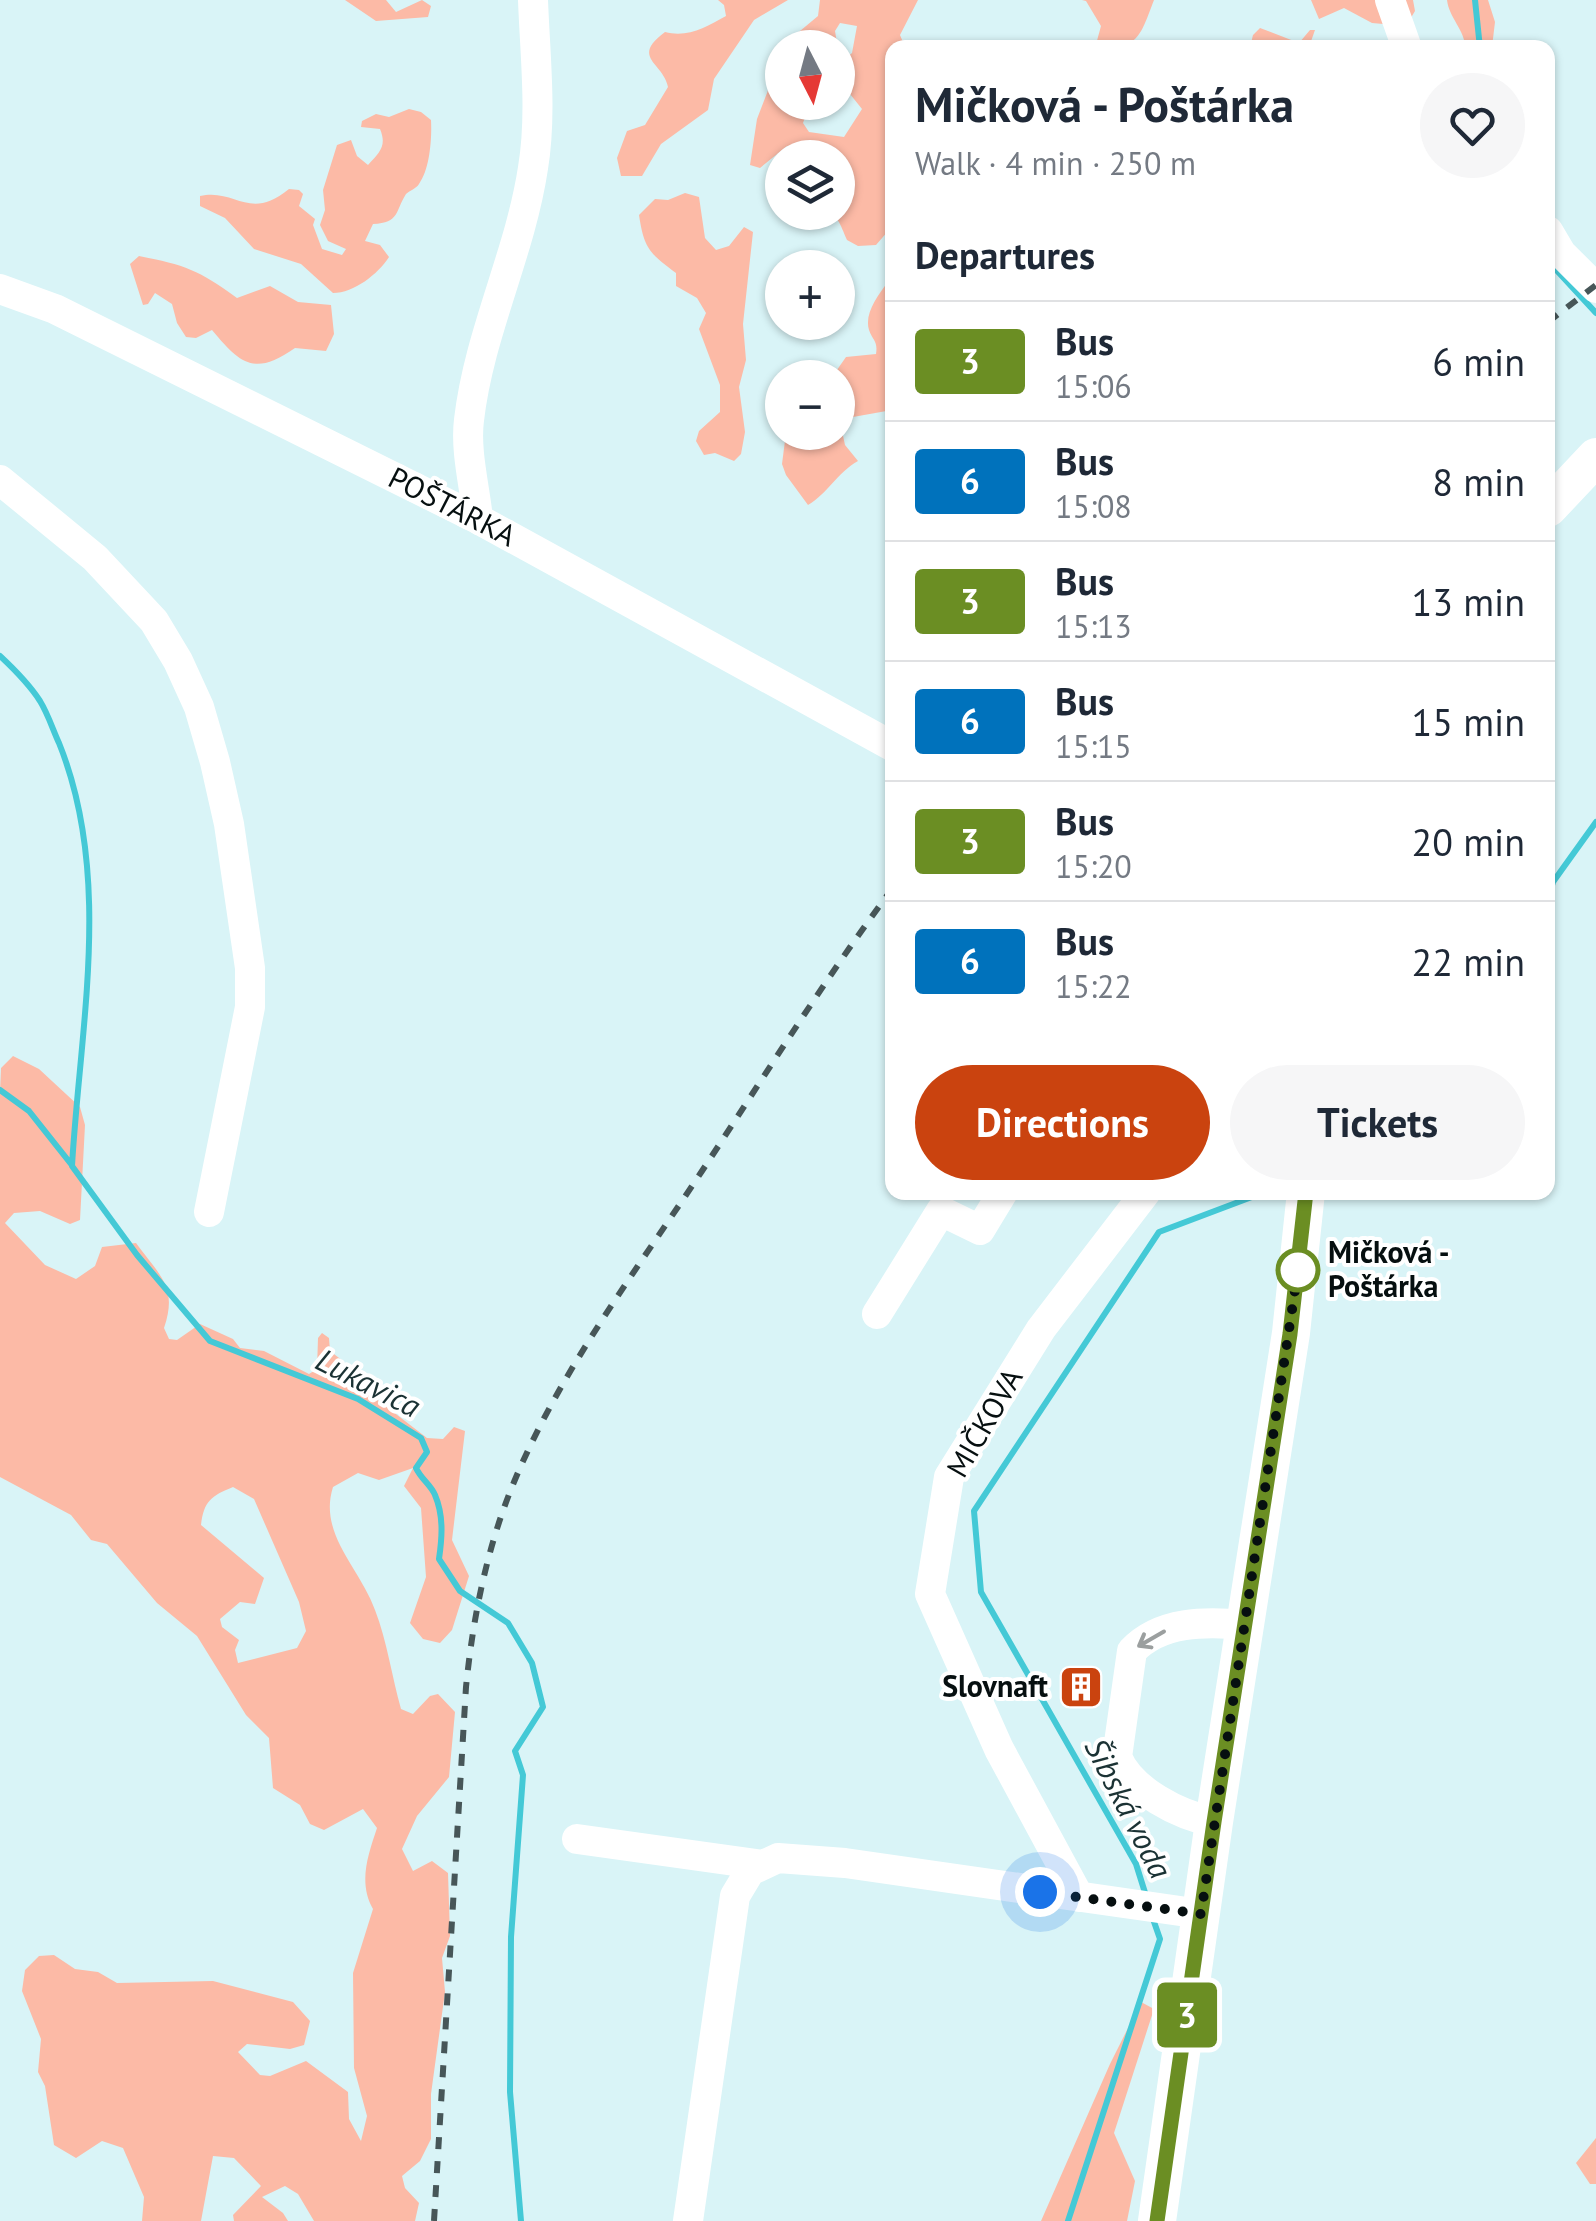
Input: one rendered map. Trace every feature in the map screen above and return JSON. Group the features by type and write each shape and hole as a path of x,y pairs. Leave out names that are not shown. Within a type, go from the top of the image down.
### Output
{"main road":[{"path":"1555,501 1596,457"},
{"path":"1157,2221 1183,1912 1214,1822 1290,1334 1305,1200"}],"street":[{"path":"478,519 468,424 486,334 521,226 534,165 533,0"},
{"path":"1390,0 1405,40"},
{"path":"1555,243 1596,288"},
{"name":"POŠTÁRKA","path":"0,289 55,309 478,519 885,742"},
{"path":"0,480 95,558 154,621 178,661 205,725 229,824 250,968 250,1007 208,1212"},
{"path":"876,1314 941,1211 980,1230 998,1200"},
{"name":"MIČKOVA","path":"1080,1898 999,1749 930,1594 949,1478 1041,1329 1140,1200"},
{"path":"1214,1822 1177,1813 1123,1772 1117,1757 1132,1651 1157,1632 1216,1622 1245,1624"},
{"path":"577,1838 763,1865"},
{"path":"688,2221 734,1896 750,1872 778,1858 845,1862 1183,1912"}],"shaded area":[{"path":"345,0 386,0 396,12 422,0 431,6 428,17 376,21"},
{"path":"718,0 788,0 754,20 714,79 708,110 661,144 642,176 621,176 617,158 627,131 645,125 668,87 649,54 650,48 665,32 689,32 726,16 724,5"},
{"path":"820,0 918,0 900,35 902,40 885,40 885,235 876,245 858,246 847,240 843,230 855,230 855,140 765,140 765,164 760,168 750,165 757,119 765,98 765,120 804,120 809,132 844,137 862,109 855,100 857,26 840,23 836,30 801,30 818,16"},
{"path":"1082,0 1154,0 1134,40 1097,40 1101,26"},
{"path":"1311,0 1413,0 1415,11 1406,26 1372,23 1344,8 1319,19"},
{"path":"1447,0 1488,0 1495,22 1493,40 1463,40"},
{"path":"1260,28 1291,40 1252,40"},
{"path":"1310,30 1315,30 1311,40 1302,40"},
{"path":"409,109 431,120 426,170 418,186 406,194 396,215 373,224 365,241 380,245 389,257 357,286 333,293 301,264 254,249 225,218 200,206 200,196 223,196 253,204 289,189 299,190 303,194 299,206 315,219 313,225 322,249 342,255 346,249 328,241 320,225 325,210 323,190 337,145 351,140 357,156 368,165 383,140 380,129 361,127 362,121 376,114 389,117"},
{"path":"685,193 699,197 705,238 716,250 729,246 744,227 753,232 743,324 746,360 739,387 745,432 741,454 734,461 715,453 704,455 696,441 699,431 720,412 720,385 699,329 706,313 697,298 676,286 676,273 649,249 641,226 639,215 655,199 668,200"},
{"path":"139,256 191,270 237,298 270,286 298,302 331,305 334,334 326,351 295,348 269,362 249,363 232,352 212,330 196,338 186,337 172,304 155,293 143,305 130,264"},
{"path":"885,286 885,411 855,417 855,360 844,360 876,354 868,317"},
{"path":"784,450 849,450 858,461 808,505 782,464"},
{"path":"13,1056 39,1069 80,1107 85,1125 80,1220 70,1224 40,1211 14,1213 5,1223 45,1265 76,1279 95,1266 102,1247 136,1243 168,1292 164,1328 169,1339 177,1340 200,1324 233,1339 240,1348 264,1351 309,1374 317,1369 318,1338 322,1333 329,1338 330,1351 343,1361 357,1384 427,1438 443,1439 454,1427 465,1431 452,1540 469,1576 452,1630 440,1643 423,1639 410,1623 426,1577 421,1508 404,1486 413,1468 379,1480 358,1473 333,1487 330,1504 336,1535 379,1622 401,1709 413,1714 430,1696 438,1694 455,1712 449,1777 417,1816 402,1849 413,1871 432,1861 448,1873 450,1936 442,1958 445,1992 431,2094 431,2139 420,2161 402,2176 405,2188 419,2203 415,2221 314,2221 298,2194 285,2186 262,2197 288,2221 234,2221 233,2215 261,2186 234,2158 213,2156 201,2221 142,2221 144,2197 123,2148 102,2141 76,2158 54,2145 45,2086 38,2072 41,2039 22,1991 25,1970 39,1956 54,1955 75,1969 98,1972 117,1983 213,1981 293,2002 310,2021 304,2045 290,2049 247,2044 238,2052 260,2075 270,2076 306,2061 348,2092 349,2119 361,2141 367,2116 354,2068 353,1973 373,1909 365,1879 377,1828 363,1809 324,1830 310,1824 300,1805 273,1788 269,1738 246,1715 197,1636 157,1603 107,1544 91,1540 71,1515 0,1477 1,1068","holes":["233,1487 254,1499 299,1602 306,1631 297,1648 238,1663 235,1650 239,1640 222,1627 220,1619 240,1602 255,1604 264,1578 201,1525 207,1505 225,1490"]},
{"path":"1141,2002 1154,2009 1114,2133 1135,2181 1127,2221 1041,2221 1110,2064"},
{"path":"1596,2138 1596,2184 1590,2184 1576,2163"}],"waterway":[{"path":"1475,0 1479,40"},
{"path":"1555,269 1596,313"},
{"name":"Lukavica","path":"0,656 31,689 48,717 75,794 85,846 89,952 72,1166 137,1255 210,1341 358,1399 421,1438 427,1452 416,1468 438,1503 442,1527 439,1559 460,1591 508,1623 532,1663 543,1707 515,1751 523,1775 511,1937 510,2092 521,2221"},
{"name":"Šibská voda","path":"1555,879 1596,822"},
{"path":"0,1090 29,1111 71,1164"},
{"name":"Šibská voda","path":"1147,1899 1136,1864 981,1592 974,1511 1159,1232 1244,1200"},
{"name":"Šibská voda","path":"1068,2221 1160,1939 1152,1916"}],"railway":[{"path":"1555,317 1596,285"},
{"path":"434,2221 466,1687 482,1583 504,1507 533,1441 600,1322 885,899"}],"bus line":[{"name":"3","path":"1157,2221 1290,1334 1305,1200"}],"place":[{"name":"Mičková - Poštárka","path":"1298,1270"},
{"name":"Slovnaft","path":"1081,1687"}],"route":[{"path":"1040,1892 1201,1914 1298,1270"}]}
